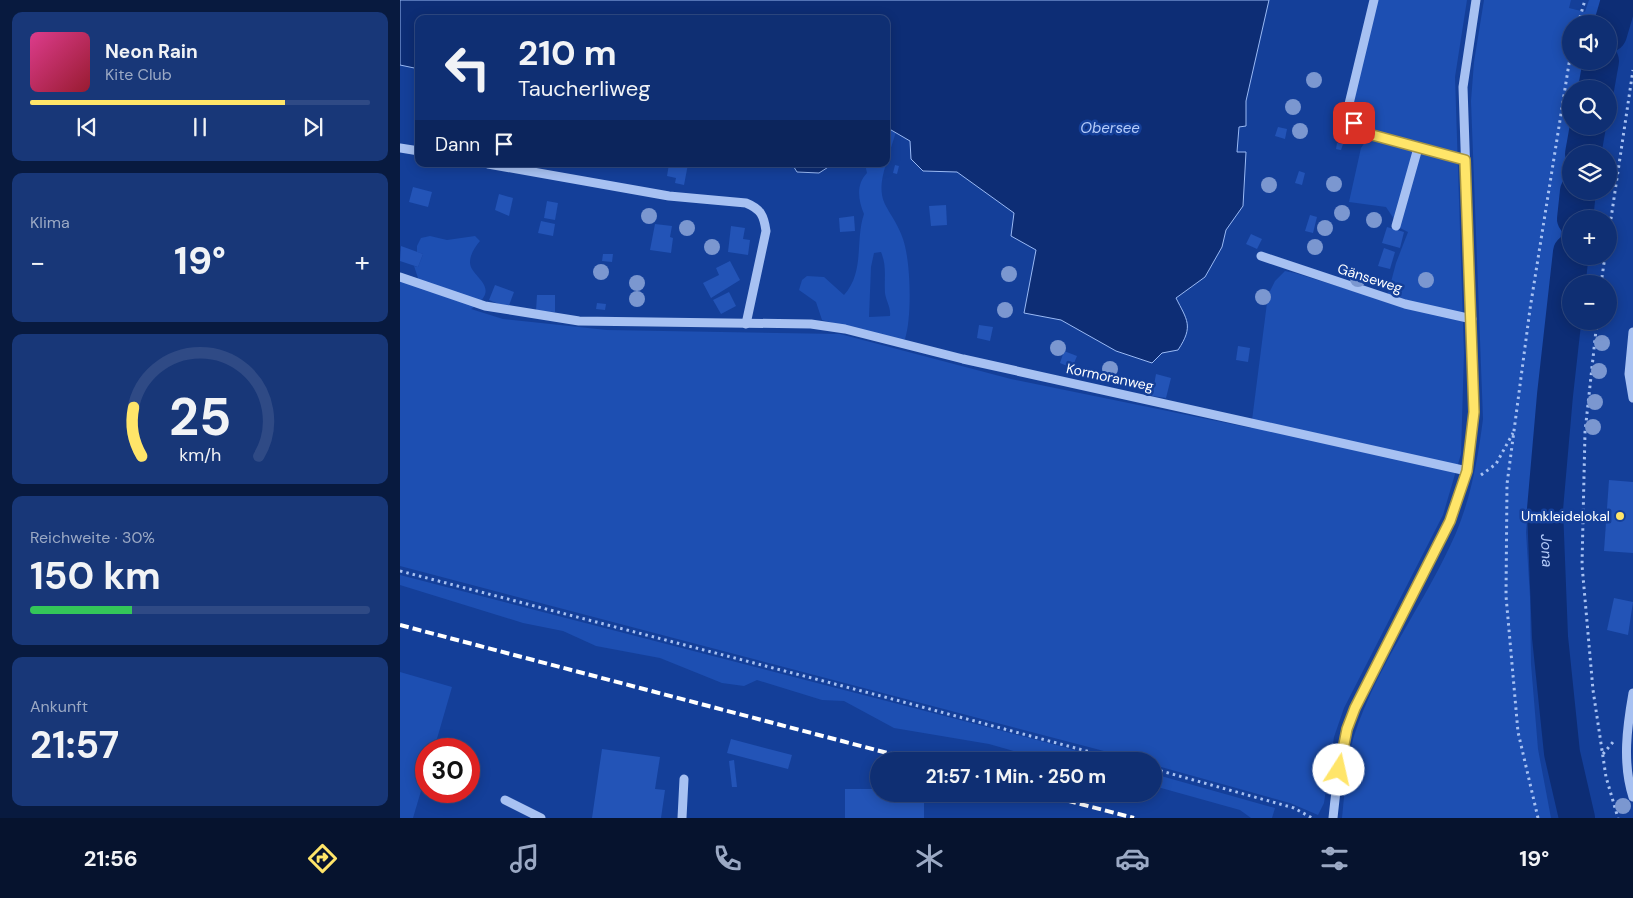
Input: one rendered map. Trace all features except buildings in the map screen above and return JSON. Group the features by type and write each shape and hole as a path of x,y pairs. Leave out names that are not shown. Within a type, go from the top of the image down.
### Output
{"street":[{"path":"1374,0 1349,104 1354,123 1365,133 1465,160"},
{"path":"1333,818 1341,754 1347,729 1355,708 1450,521 1467,471 1474,412 1463,87 1476,0"},
{"path":"400,148 415,150"},
{"path":"1396,226 1418,148"},
{"path":"505,167 669,196 746,203 756,207 764,217 766,231 746,324"},
{"name":"Gänseweg","path":"1261,256 1405,304 1472,319"},
{"name":"Kormoranweg","path":"400,277 485,306 579,322 811,324 845,329 963,359 1467,471"},
{"path":"1633,332 1629,374 1633,398"},
{"path":"1633,693 1627,729 1627,759 1633,796"},
{"path":"682,818 684,779"},
{"path":"505,800 541,818"}],"path":[{"path":"1581,15 1585,0"},
{"path":"1538,818 1518,732 1506,596 1507,484 1530,309 1568,70"},
{"path":"1612,210 1633,70"},
{"path":"1596,330 1585,432 1582,564 1593,690 1606,777 1618,818"},
{"path":"1460,490 1496,464 1514,431"},
{"path":"400,571 872,693 1091,752"},
{"path":"1162,771 1294,808 1312,818"}],"shaded area":[{"path":"1374,0 1467,0 1455,77 1464,353 1461,454 1443,515 1344,708 1334,737 1324,803 1318,815 1290,803 1162,767 1162,752 1108,752 400,566 400,281 413,285 418,278 414,266 418,267 423,254 417,252 417,246 421,238 430,236 447,240 475,236 480,241 472,254 470,263 483,283 485,295 471,309 503,319 607,330 840,334 1011,379 1251,428 1268,295 1275,281 1285,271 1386,301 1396,263 1408,232 1400,228 1386,207 1349,202 1361,148 1367,139 1354,123 1349,104"},
{"path":"1484,0 1571,0 1569,8 1585,12 1589,0 1605,0 1601,15 1562,15 1562,70 1589,70 1587,80 1562,80 1562,135 1575,135 1573,145 1562,145 1562,200 1565,200 1564,210 1562,210 1562,224 1533,450 1526,532 1530,597 1531,664 1538,749 1551,818 1342,818 1346,776 1354,736 1364,709 1388,658 1431,584 1456,533 1470,491 1479,448 1483,419 1471,101 1474,62"},
{"path":"890,129 896,132 890,151"},
{"path":"866,167 885,167 881,189 883,197 906,249 910,304 905,339 899,341 822,320 816,302 799,290 802,280 807,276 824,277 844,295 851,286 857,266 861,224 864,214 859,198 863,177 867,173","holes":["881,252 885,267 885,293 890,316 869,317 871,267 874,253"]},
{"path":"400,575 1080,752 1017,752 989,744 894,728 844,701 822,700 757,680 744,686 722,683 660,658 596,646 563,631 523,623 400,585"},
{"path":"400,672 452,687 437,738 415,738 415,803 417,803 413,818 400,818"},
{"path":"1162,776 1275,808 1272,818 1251,818 1240,810 1162,788"}],"water":[{"name":"Obersee","path":"400,0 1269,0 1246,101 1246,126 1239,127 1237,152 1246,152 1243,206 1226,230 1222,247 1205,277 1176,298 1187,323 1183,342 1178,350 1162,353 1152,363 1116,351 1061,320 1024,313 1036,250 1011,236 1014,213 957,172 923,171 911,159 910,141 890,129 890,15 415,15 415,68 400,65"},
{"path":"794,167 828,167 819,173 797,172"}],"waterway":[{"name":"Jona","path":"1615,15 1619,0"},
{"name":"Jona","path":"1598,80 1599,70"},
{"name":"Jona","path":"1585,145 1586,135"},
{"name":"Jona","path":"1576,210 1577,200"},
{"name":"Jona","path":"1570,265 1545,509 1550,637 1562,753 1577,818"}],"railway":[{"path":"400,625 884,752"},
{"path":"1073,802 1134,818"}],"place":[{"name":"Umkleidelokal","path":"1620,516"}],"route":[{"path":"1339,770 1347,729 1355,708 1450,521 1467,471 1474,412 1465,160 1365,133 1354,123"}]}
